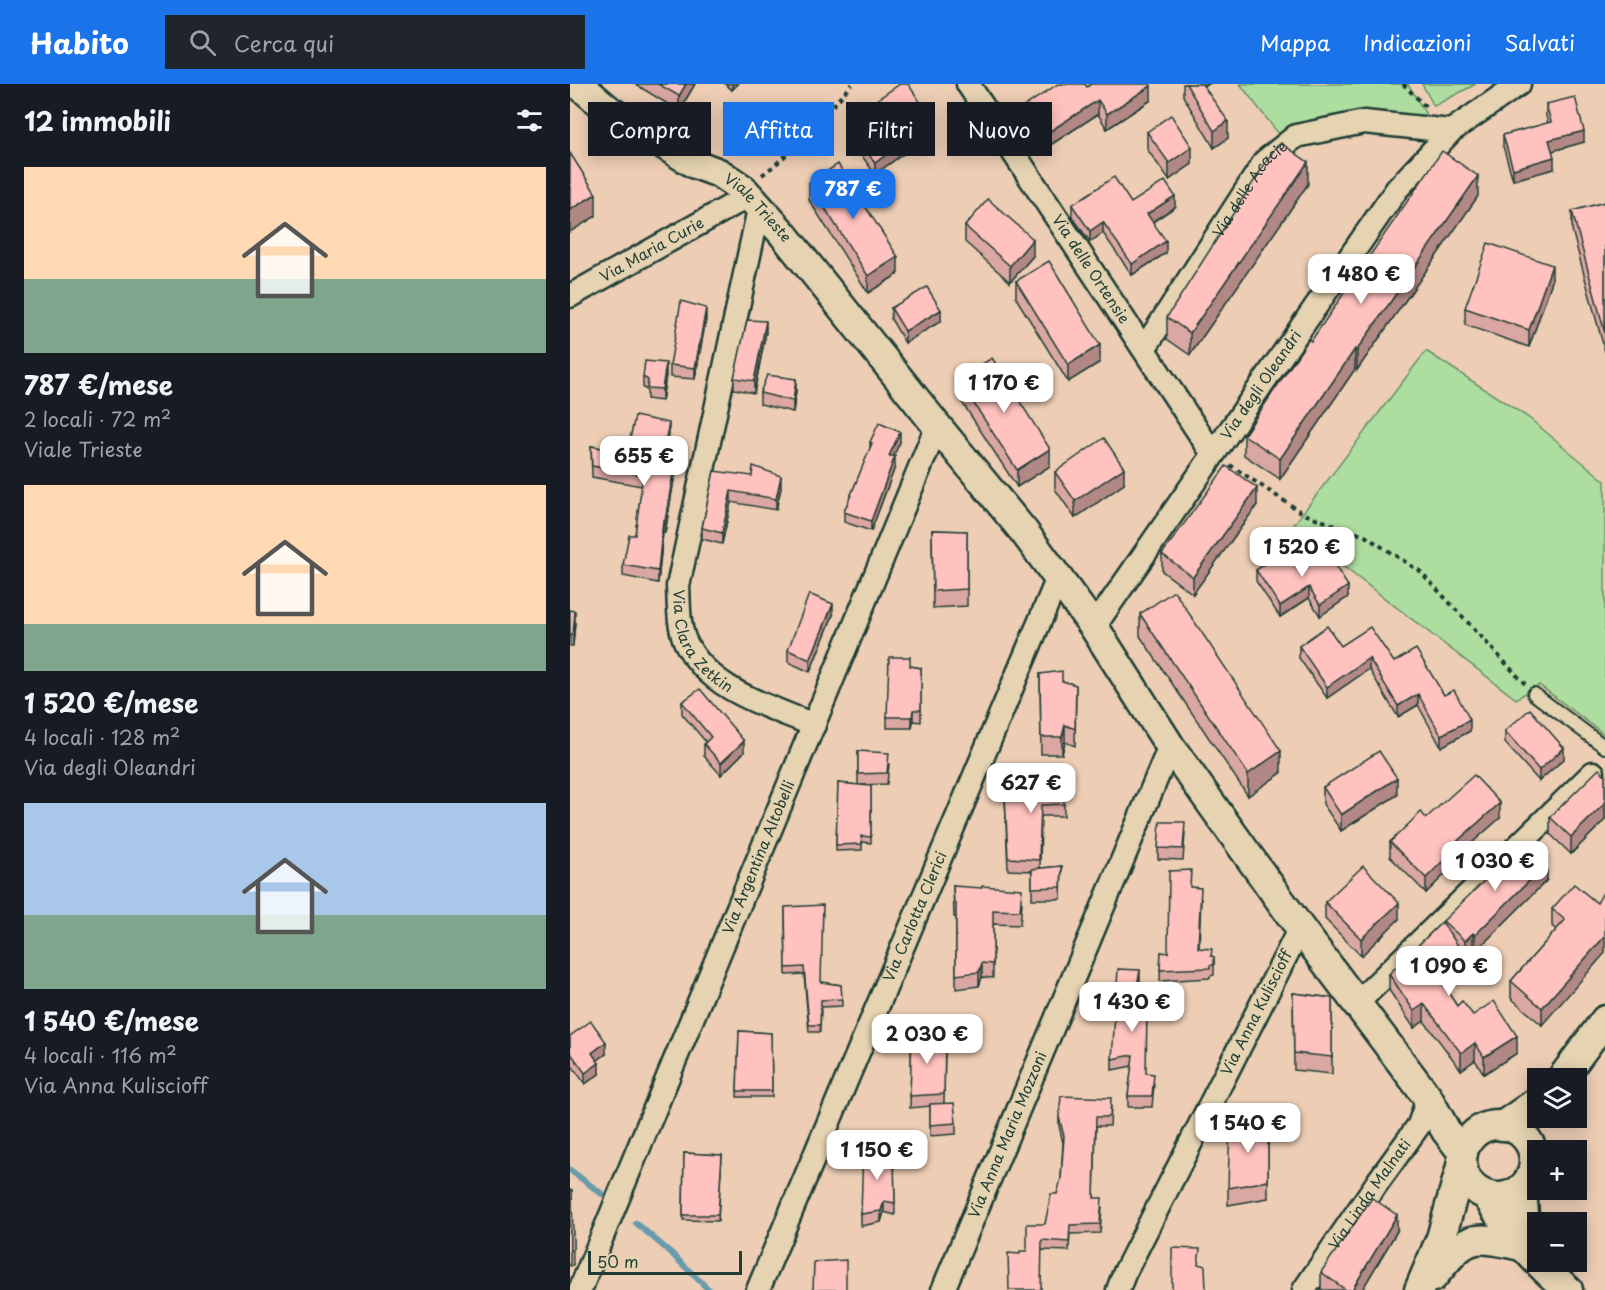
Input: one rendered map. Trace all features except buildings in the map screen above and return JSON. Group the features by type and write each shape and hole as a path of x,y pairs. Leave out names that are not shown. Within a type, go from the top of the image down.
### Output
{"street":[{"name":"Viale Trieste","path":"578,84 599,102"},
{"name":"Via delle Ortensie","path":"968,84 1214,454"},
{"name":"Via degli Oleandri","path":"1094,627 1397,189 1451,131 1519,84"},
{"name":"Viale Trieste","path":"570,99 588,104"},
{"name":"Via delle Acacie","path":"1144,349 1265,161 1296,136 1364,122 1451,131"},
{"name":"Viale Trieste","path":"682,156 783,234 1025,533 1094,627 1170,746 1300,928 1432,1103"},
{"name":"Via Maria Curie","path":"570,296 745,203"},
{"name":"Via Clara Zetkin","path":"745,203 678,586 680,621 686,642 702,666 720,682 736,692 814,725"},
{"name":"Via Argentina Altobelli","path":"580,1290 937,426"},
{"name":"Via Carlotta Clerici","path":"758,1290 1058,578"},
{"name":"Via Anna Maria Mozzoni","path":"943,1290 1170,746"},
{"path":"1357,1003 1593,773"},
{"name":"Via Anna Kuliscioff","path":"1118,1290 1129,1263 1300,928"},
{"path":"1569,1068 1605,1020"},
{"path":"1432,1103 1516,1131 1527,1142"},
{"path":"1432,1103 1462,1158 1463,1173 1468,1182 1485,1195 1504,1224 1527,1249"},
{"name":"Via Linda Malnati","path":"1304,1290 1432,1103"},
{"path":"1421,1290 1441,1238 1466,1143 1473,1135 1496,1126 1527,1108"},
{"path":"1527,1179 1522,1188 1527,1227"},
{"path":"1441,1238 1485,1195 1505,1196 1522,1188"},
{"path":"1421,1290 1455,1249 1472,1240 1494,1240 1527,1254"},
{"path":"1549,1272 1568,1290"}],"lane":[{"path":"1534,694 1605,747"}],"path":[{"path":"745,203 774,166 852,84"},
{"path":"1214,454 1304,514 1365,536 1421,572 1534,694"}],"green space":[{"path":"1240,84 1408,84 1431,123 1281,137"},
{"path":"1422,84 1476,84 1434,106"},
{"path":"1426,351 1529,418 1605,481 1605,735 1539,685 1516,699 1292,527"}],"waterway":[{"path":"570,1170 602,1194"},
{"path":"636,1223 709,1290"}]}
